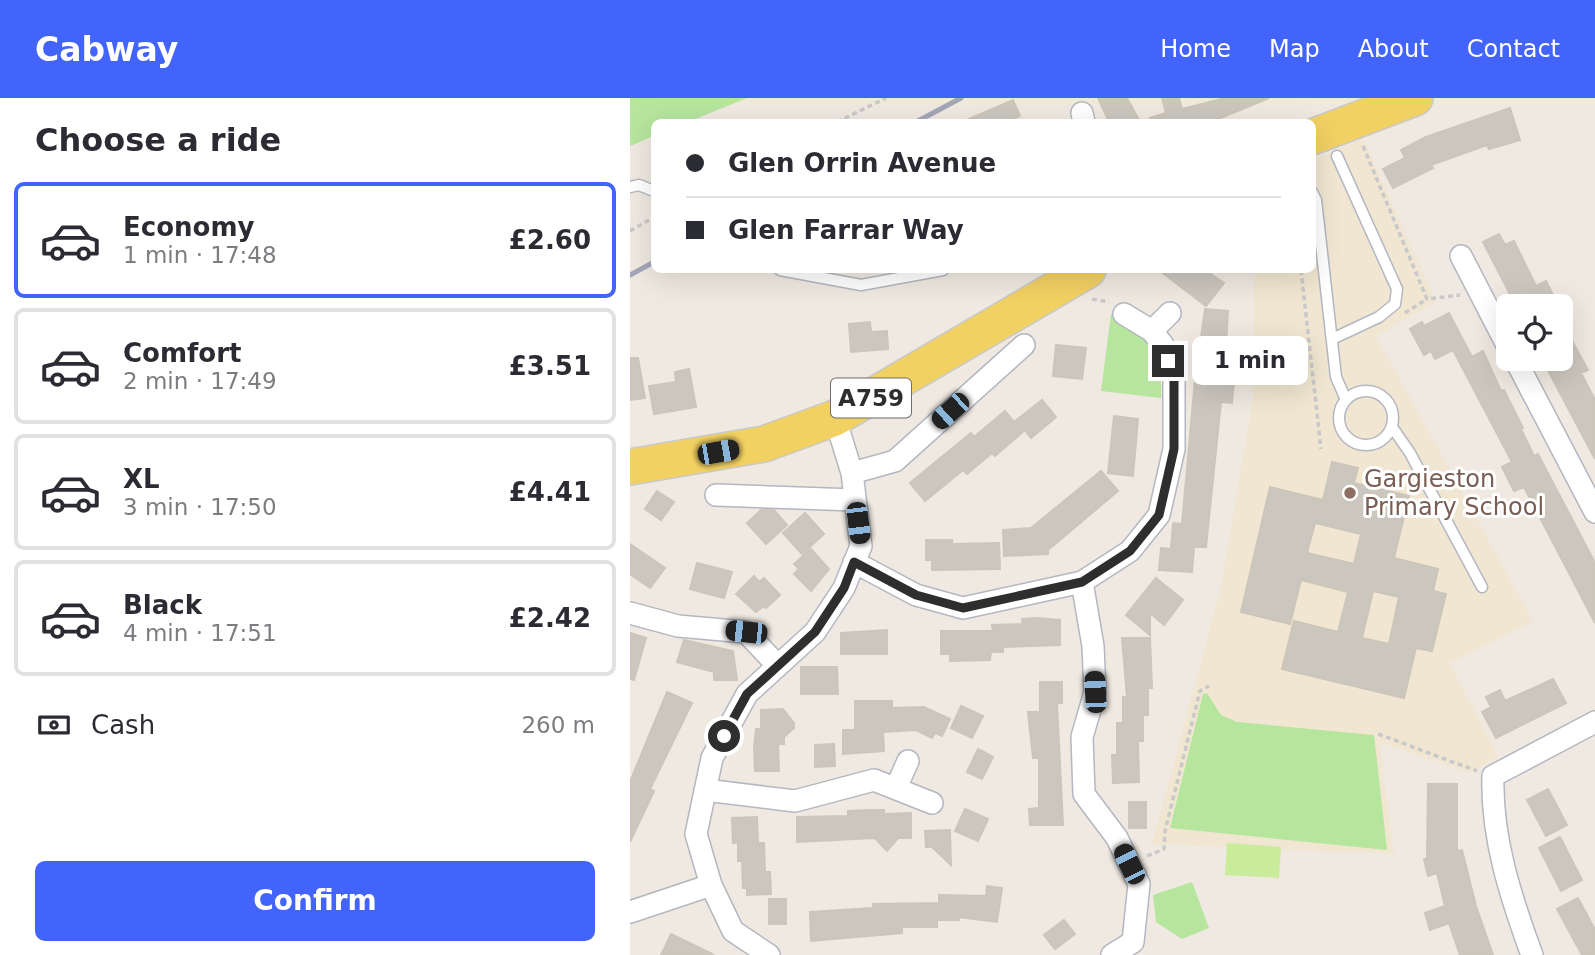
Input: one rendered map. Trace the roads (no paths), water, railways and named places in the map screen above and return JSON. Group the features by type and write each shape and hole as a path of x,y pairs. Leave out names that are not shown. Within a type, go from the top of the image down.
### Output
{"main road":[{"path":"1325,146 1353,122 1415,98"},
{"name":"A759","path":"630,467 764,443 835,418 1083,273"}],"street":[{"path":"1461,257 1496,324"},
{"path":"1152,331 1171,313"},
{"path":"854,562 916,595 963,608 1082,582 1130,551 1159,515 1174,449 1174,378 1163,345 1152,331 1124,314"},
{"path":"852,473 895,461 1024,345"},
{"path":"1521,371 1595,512"},
{"path":"769,955 733,931 711,885 696,834 712,758 747,694 815,632 844,588 861,546 852,473 835,418"},
{"path":"716,495 855,500"},
{"path":"1082,582 1093,646 1095,692 1082,737 1084,794 1117,838 1139,884 1141,948 1112,955"},
{"path":"630,613 678,626 746,632 778,666"},
{"path":"1532,955 1513,905 1492,807 1493,776 1595,722"},
{"path":"896,788 908,761"},
{"path":"705,790 795,801 874,780 932,803"},
{"path":"630,912 711,885"}],"lane":[{"path":"1325,146 1397,289 1395,304 1379,317 1332,339"},
{"path":"630,187 639,185 651,190"},
{"path":"1316,198 1336,377 1346,400 1339,419 1342,430 1355,442 1373,444 1387,435 1392,427 1392,410 1383,397 1366,391 1346,400"},
{"path":"796,273 861,285 927,273"},
{"path":"1392,427 1410,453 1482,587"}],"railway":[{"path":"922,119 961,98"},
{"path":"630,275 651,264"}],"place":[{"name":"Gargieston Primary School","path":"1350,493"}]}
